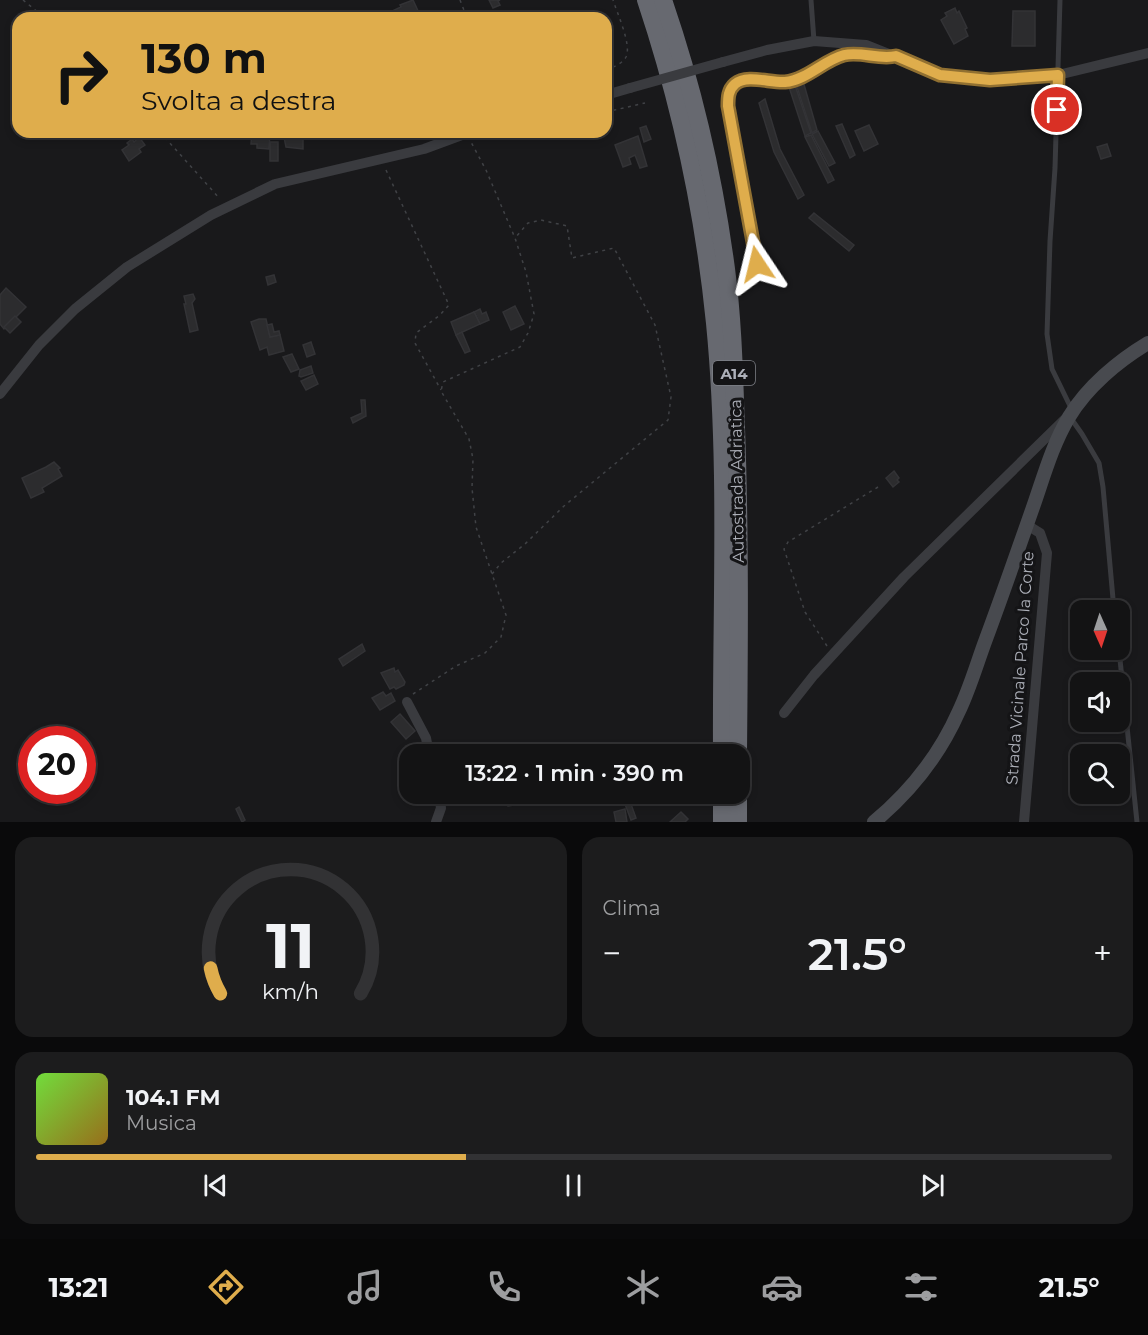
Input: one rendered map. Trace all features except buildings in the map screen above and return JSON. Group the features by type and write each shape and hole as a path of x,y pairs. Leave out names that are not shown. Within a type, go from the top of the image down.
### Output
{"highway":[{"name":"Autostrada Adriatica","path":"646,0 667,68 693,177 715,324 722,483 722,744"},
{"name":"Autostrada Adriatica","path":"663,0 693,97 709,167 726,269 733,342 738,475 738,744"},
{"path":"722,804 722,822"},
{"path":"738,804 738,822"}],"street":[{"path":"612,93 767,50 814,41 866,45 940,75 990,80 1058,75 1148,53"},
{"path":"0,394 39,345 75,309 128,267 226,206 275,184 439,145 456,138"},
{"path":"784,713 832,655 963,518 1071,414 1110,370 1148,343"},
{"path":"874,822 907,791 932,760 954,722 1055,446 1071,414"},
{"name":"Strada Vicinale Parco la Corte","path":"1024,822 1047,553 1040,532 1027,525"},
{"path":"407,702 427,744"},
{"path":"436,822 440,804"}],"lane":[{"path":"811,0 814,41"},
{"path":"1060,0 1047,334 1052,369 1071,414 1099,463 1113,600"},
{"path":"757,264 728,106 729,93 735,84 745,80 784,82 794,80 844,55 857,54 889,58 896,56"},
{"path":"1120,660 1137,822"}],"path":[{"path":"23,0 38,12"},
{"path":"612,67 621,63 627,56 628,47 613,0"},
{"path":"612,111 645,103"},
{"path":"165,138 226,206"},
{"path":"441,391 443,382 520,347 528,333 534,314 526,272 515,238 486,170 470,141 484,138"},
{"path":"381,159 449,305 440,315 416,333 415,343 469,439 473,459 472,488 476,527 506,615 501,637 485,653 456,666 409,696 407,702"},
{"path":"491,574 501,562 525,544 564,506 668,420 671,397 656,325 614,248 572,258 567,226 541,220 528,223 515,238"},
{"path":"832,655 805,612 784,549 788,542 878,487"}],"route":[{"path":"757,264 728,106 729,93 735,84 745,80 784,82 794,80 844,55 857,54 889,58 896,56 940,75 990,80 1058,75 1057,110"}]}
